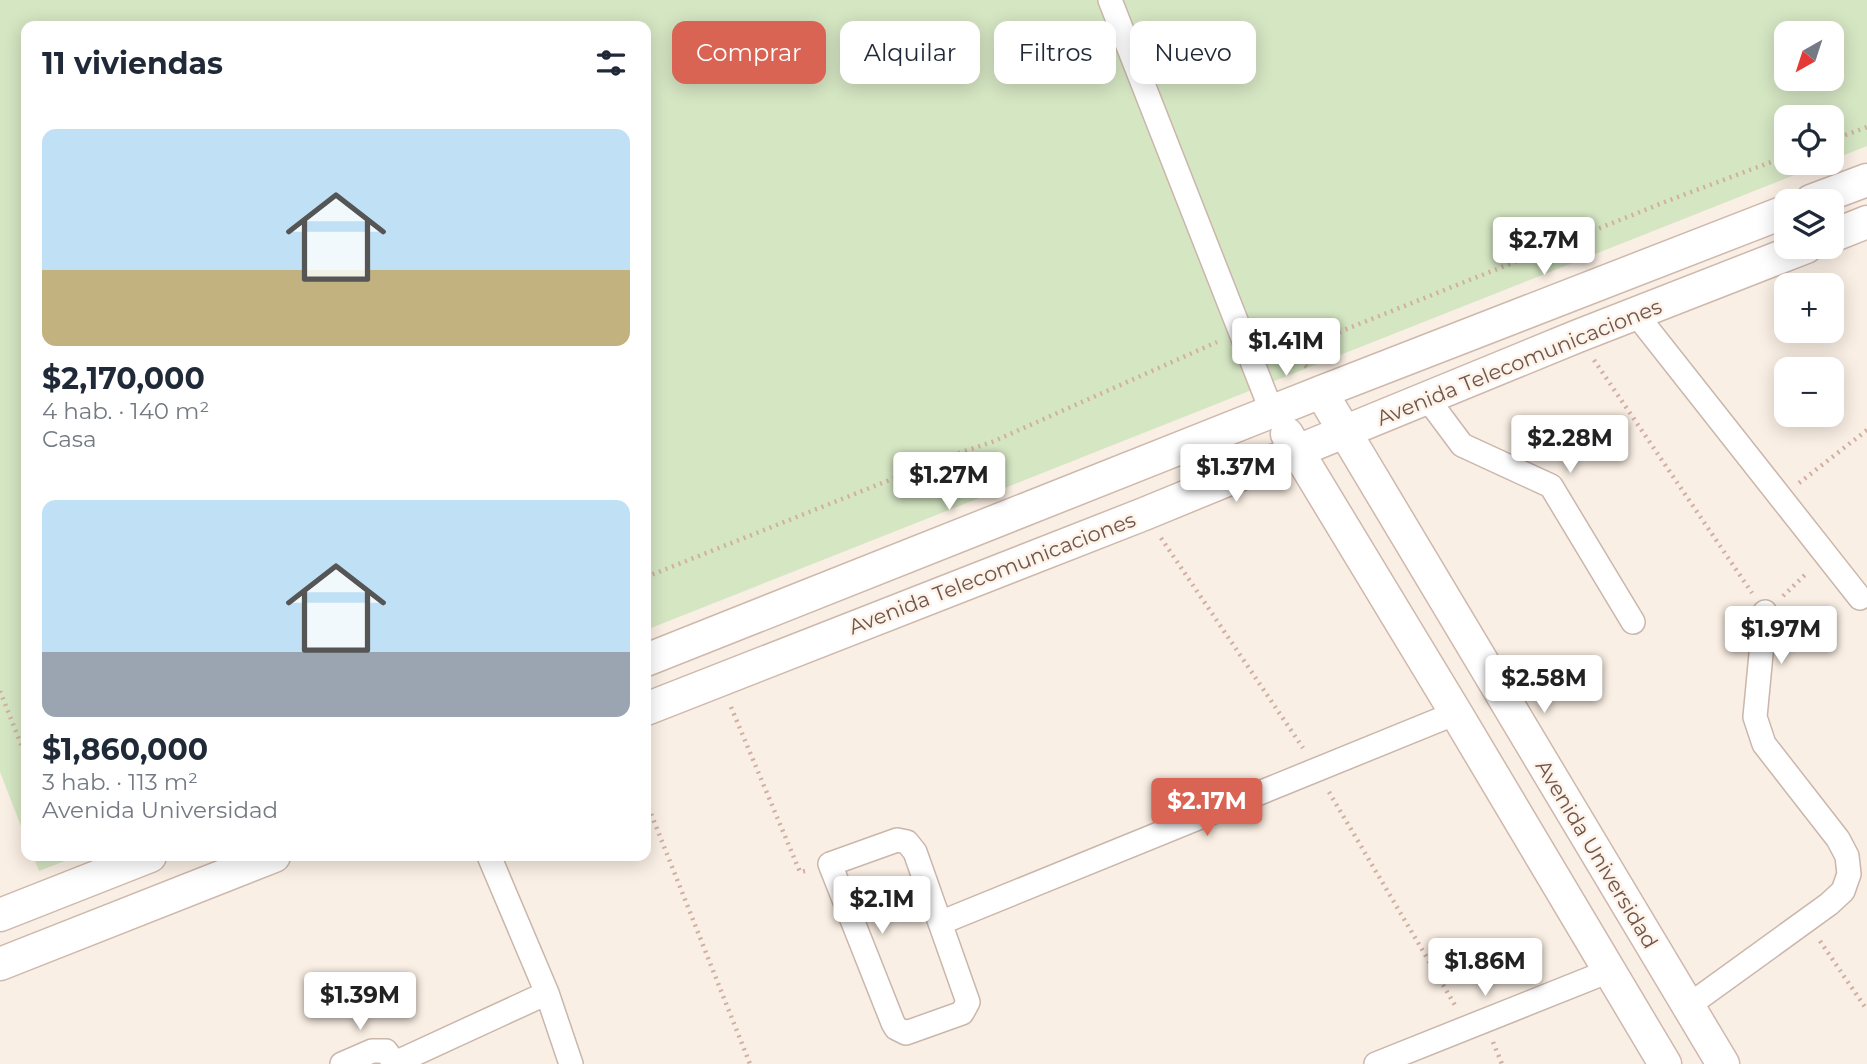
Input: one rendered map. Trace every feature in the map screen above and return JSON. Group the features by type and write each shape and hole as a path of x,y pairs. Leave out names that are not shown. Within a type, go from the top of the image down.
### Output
{"street":[{"path":"1110,0 1272,412 1456,713 1665,1064"},
{"path":"1843,189 1867,180"},
{"name":"Avenida Telecomunicaciones","path":"651,658 1321,392 1774,216"},
{"path":"1844,231 1867,222"},
{"name":"Avenida Telecomunicaciones","path":"651,707 1131,519 1577,336 1776,259"},
{"path":"1636,314 1860,598"},
{"name":"Avenida Universidad","path":"1321,392 1724,1064"},
{"path":"1427,398 1462,445 1551,486 1633,622"},
{"path":"1688,1006 1829,904 1843,891 1858,868 1765,744 1755,717 1765,612"},
{"path":"940,923 1456,713"},
{"path":"897,840 907,842 915,852 966,995 967,1008 962,1013 906,1033 896,1028 830,864 897,840"},
{"path":"0,915 137,861"},
{"path":"0,964 261,861"},
{"path":"491,861 547,993 571,1064"},
{"path":"1376,1064 1609,971"},
{"path":"342,1064 378,1050 386,1051 395,1064 547,993"}],"path":[{"path":"1844,136 1867,127"},
{"path":"651,576 950,456 992,442 1239,332 1289,352 1774,161"},
{"path":"1577,336 1765,612 1826,556"},
{"path":"1779,498 1867,430"},
{"path":"720,680 800,872 830,864"},
{"path":"0,691 21,744"},
{"path":"651,814 750,1064"},
{"path":"1806,920 1867,1010"}],"green space":[{"path":"0,0 1867,0 1867,146 1844,155 1844,105 1774,105 1774,175 1795,175 651,628 651,21 21,21 21,826 0,772"},
{"path":"35,861 65,861 39,871"}]}
